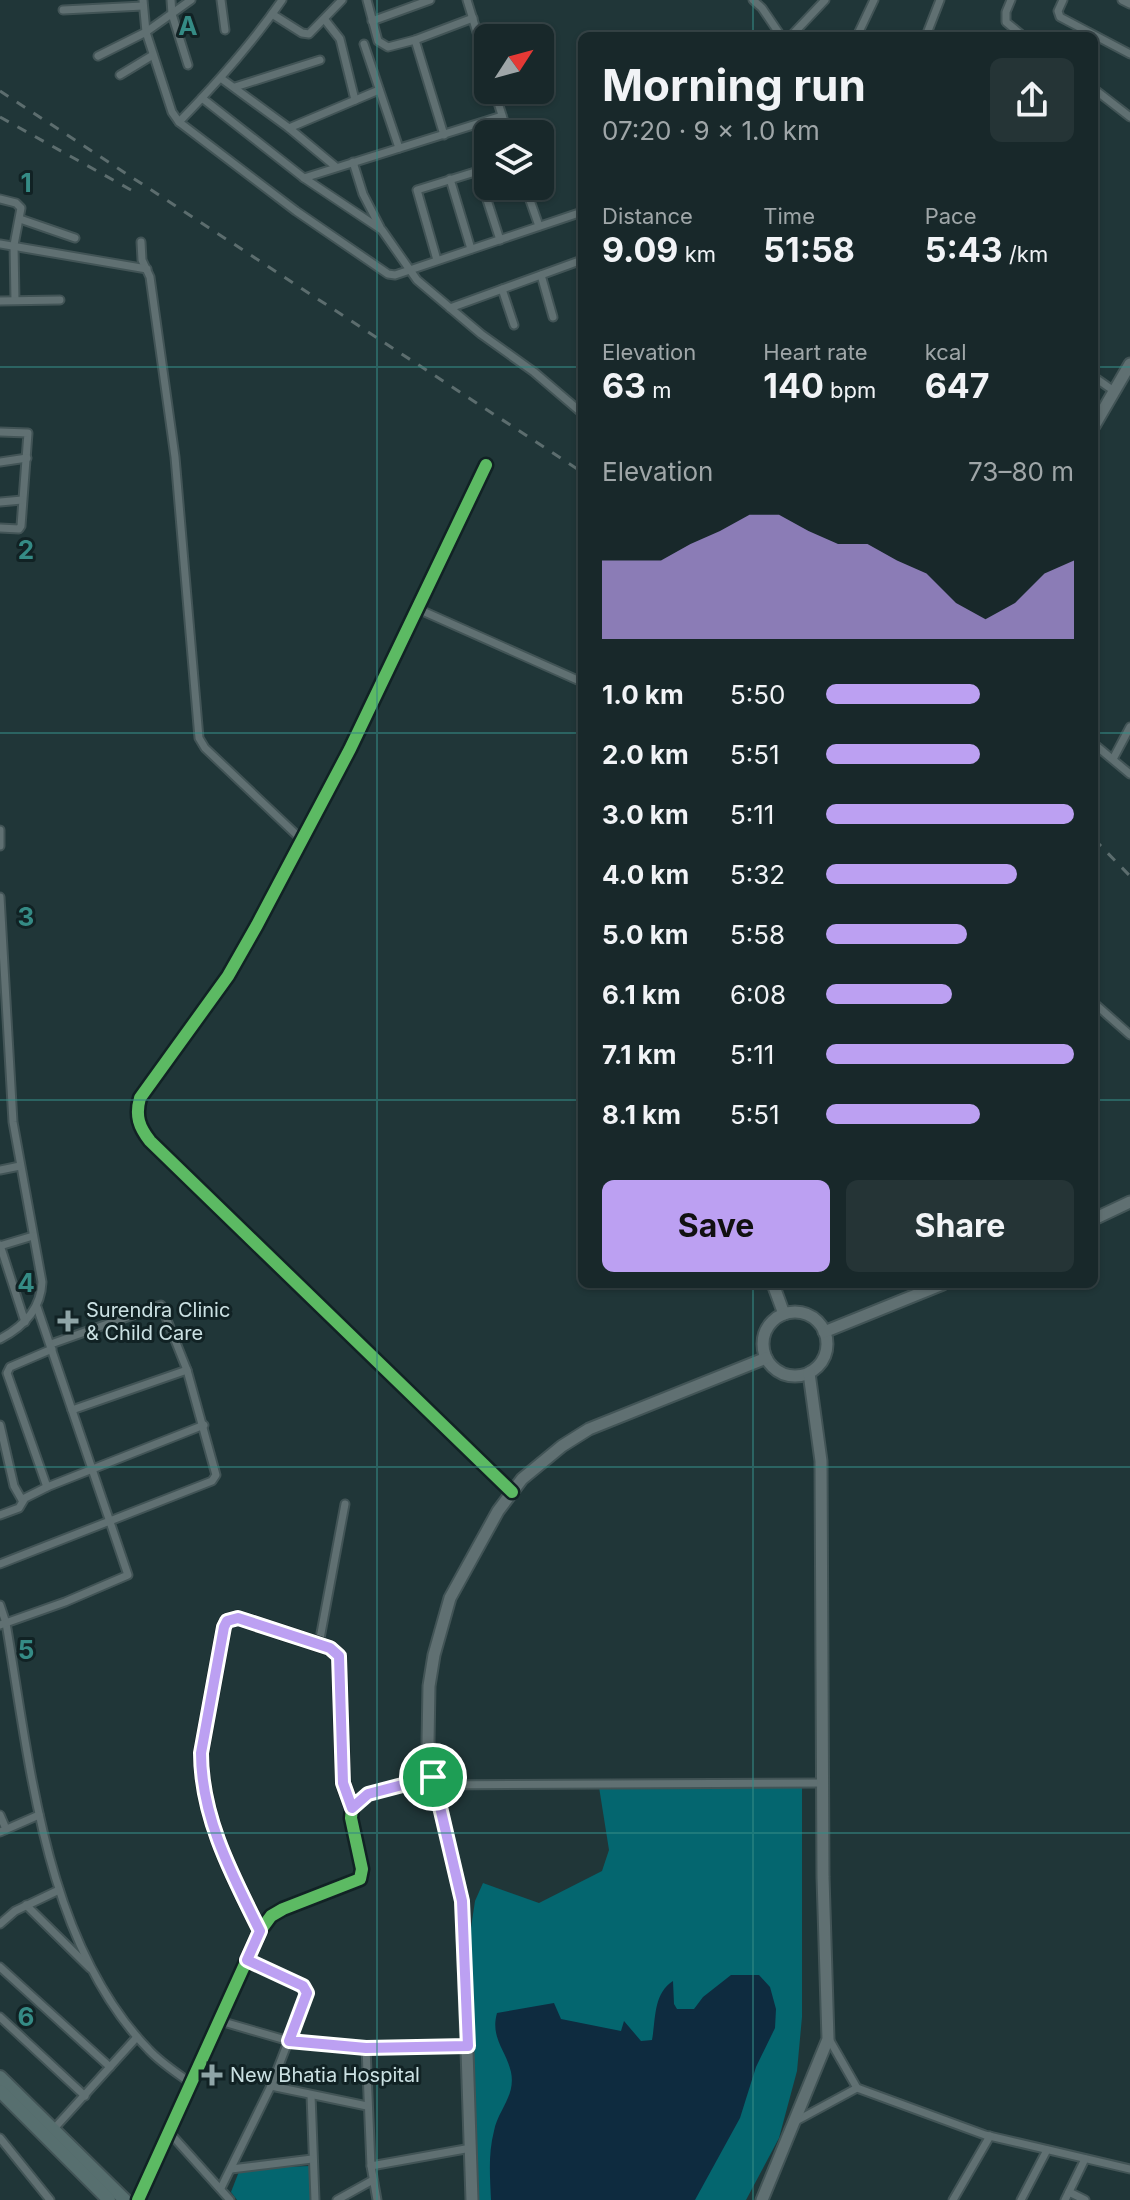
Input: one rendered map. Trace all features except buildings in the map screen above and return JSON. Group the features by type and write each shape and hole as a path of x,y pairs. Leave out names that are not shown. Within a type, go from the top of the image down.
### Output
{"main road":[{"path":"0,2077 109,2200"},
{"path":"0,2091 125,2200"}],"street":[{"path":"171,0 172,14 188,65"},
{"path":"98,56 146,32 191,0"},
{"path":"221,0 225,30"},
{"path":"179,122 222,79 257,37 282,0"},
{"path":"272,14 306,34 312,33 342,0"},
{"path":"367,0 378,41 392,47 473,18"},
{"path":"372,21 430,0"},
{"path":"467,0 475,24"},
{"path":"753,0 778,32"},
{"path":"762,8 770,0"},
{"path":"795,32 825,0"},
{"path":"859,32 874,0"},
{"path":"928,32 940,0"},
{"path":"1011,0 1006,22 1018,32"},
{"path":"1063,0 1058,11 1060,17 1088,32"},
{"path":"1122,0 1130,4"},
{"path":"63,10 143,3 146,32 172,112 179,122 296,211 392,275 578,213"},
{"path":"325,20 340,39 355,100"},
{"path":"1098,37 1130,54"},
{"path":"415,40 444,135"},
{"path":"364,44 399,148"},
{"path":"120,75 153,55"},
{"path":"235,87 320,60"},
{"path":"222,79 336,167"},
{"path":"289,128 379,90"},
{"path":"1098,92 1130,117"},
{"path":"202,98 304,178 382,230"},
{"path":"498,104 503,120"},
{"path":"304,178 502,116"},
{"path":"353,162 363,194 408,269 450,308 578,410"},
{"path":"437,260 416,192 421,187 474,173"},
{"path":"450,179 471,249"},
{"path":"0,199 19,204 20,219 14,245 15,300"},
{"path":"487,200 500,240"},
{"path":"530,200 539,226"},
{"path":"20,219 75,238"},
{"path":"141,242 142,260 150,277 175,457 199,738 205,748 302,840"},
{"path":"0,244 147,269"},
{"path":"450,308 578,261"},
{"path":"541,275 553,317"},
{"path":"502,289 514,325"},
{"path":"0,301 60,300"},
{"path":"1098,419 1130,364"},
{"path":"1098,380 1114,391"},
{"path":"0,432 27,431 21,528 0,528"},
{"path":"0,462 27,458"},
{"path":"486,465 350,749 302,840 228,976 140,1098 137,1114 140,1127 150,1141 512,1492"},
{"path":"0,502 22,500"},
{"path":"418,609 578,680"},
{"path":"1113,759 1130,727"},
{"path":"1098,747 1130,774"},
{"path":"0,830 0,846"},
{"path":"0,897 3,1034 13,1122 42,1282 37,1307 25,1322 0,1339"},
{"path":"1098,1007 1130,1035"},
{"path":"0,1170 20,1166"},
{"path":"1098,1217 1130,1202"},
{"path":"25,1322 0,1246 33,1236"},
{"path":"774,1288 784,1314"},
{"path":"824,1332 933,1288"},
{"path":"0,1564 214,1479 215,1468 204,1425 187,1370 161,1305 52,1347 10,1367 7,1373 47,1487"},
{"path":"3,1624 128,1575 37,1307"},
{"path":"784,1314 806,1314 816,1320 824,1332 827,1342 825,1355 820,1365 809,1373 796,1376 784,1374 773,1368 766,1358 763,1346 765,1333 771,1323 784,1314"},
{"path":"472,2200 462,1901 428,1742 429,1686 450,1598 498,1511 512,1492 522,1479 562,1446 589,1429 766,1358"},
{"path":"72,1410 187,1370"},
{"path":"762,2200 828,2039 821,1461 809,1373"},
{"path":"0,1425 14,1486 22,1500"},
{"path":"0,1515 19,1508 22,1500 47,1487 204,1425"},
{"path":"319,1644 345,1504"},
{"path":"0,1605 39,1815 59,1890 95,1973 125,2023 166,2065 192,2084"},
{"path":"138,2200 260,1931 271,1916 283,1909 360,1879 362,1869 351,1818 352,1808 343,1783 340,1659 334,1650 244,1618 232,1619 224,1627 201,1753 201,1774 213,1826 260,1931"},
{"path":"352,1808 368,1794 434,1781 823,1783"},
{"path":"0,1815 3,1831 39,1815"},
{"path":"0,1924 26,1905 59,1890"},
{"path":"26,1905 95,1973"},
{"path":"221,2188 271,2086 305,1998 305,1989 247,1960"},
{"path":"0,1967 110,2067"},
{"path":"0,2017 85,2096"},
{"path":"220,2021 289,2041 366,2048 468,2046"},
{"path":"50,2132 137,2037"},
{"path":"828,2039 857,2088 990,2136 1130,2169"},
{"path":"366,2048 371,2166 377,2200"},
{"path":"271,2086 367,2106"},
{"path":"796,2121 857,2088"},
{"path":"311,2095 315,2200"},
{"path":"169,2132 230,2200"},
{"path":"953,2200 990,2136"},
{"path":"0,2138 50,2200"},
{"path":"371,2166 471,2148"},
{"path":"1021,2200 1047,2150"},
{"path":"231,2169 312,2159"},
{"path":"1085,2159 1067,2196 1085,2200"},
{"path":"337,2200 373,2180"}],"shaded area":[{"path":"802,1785 802,2017 797,2071 779,2138 746,2200 477,2200 469,1941 475,1901 483,1883 539,1903 602,1871 609,1850 599,1787"},
{"path":"731,1975 759,1975 770,1987 776,2009 775,2028 756,2067 740,2118 695,2200 491,2200 492,2140 512,2081 509,2064 497,2037 497,2013 554,2003 561,2019 621,2031 624,2021 641,2041 652,2040 659,2000 673,1981 677,2009 694,2009 703,1997"},
{"path":"309,2166 313,2200 237,2200 231,2192 240,2169"}],"railway":[{"path":"0,91 578,469"},
{"path":"0,117 131,190"},
{"path":"1098,843 1130,876"}],"cycle path":[{"path":"486,465 350,749 257,925 228,976 140,1098 138,1116 150,1141 512,1492"},
{"path":"138,2200 260,1931 271,1916 283,1909 360,1879 362,1869 351,1818 352,1808 343,1783 339,1656 330,1648 238,1618 227,1621 224,1627 201,1753 202,1777 220,1845 260,1931"}],"place":[{"name":"Surendra Clinic & Child Care","path":"68,1321"},
{"name":"New Bhatia Hospital","path":"212,2075"}],"route":[{"path":"244,1618 337,1653 340,1659 343,1783 352,1808 368,1794 433,1777 462,1901 468,2046 366,2048 289,2041 307,1993 303,1986 247,1960 260,1931 213,1826 203,1793 201,1753 227,1621 244,1618"}]}
